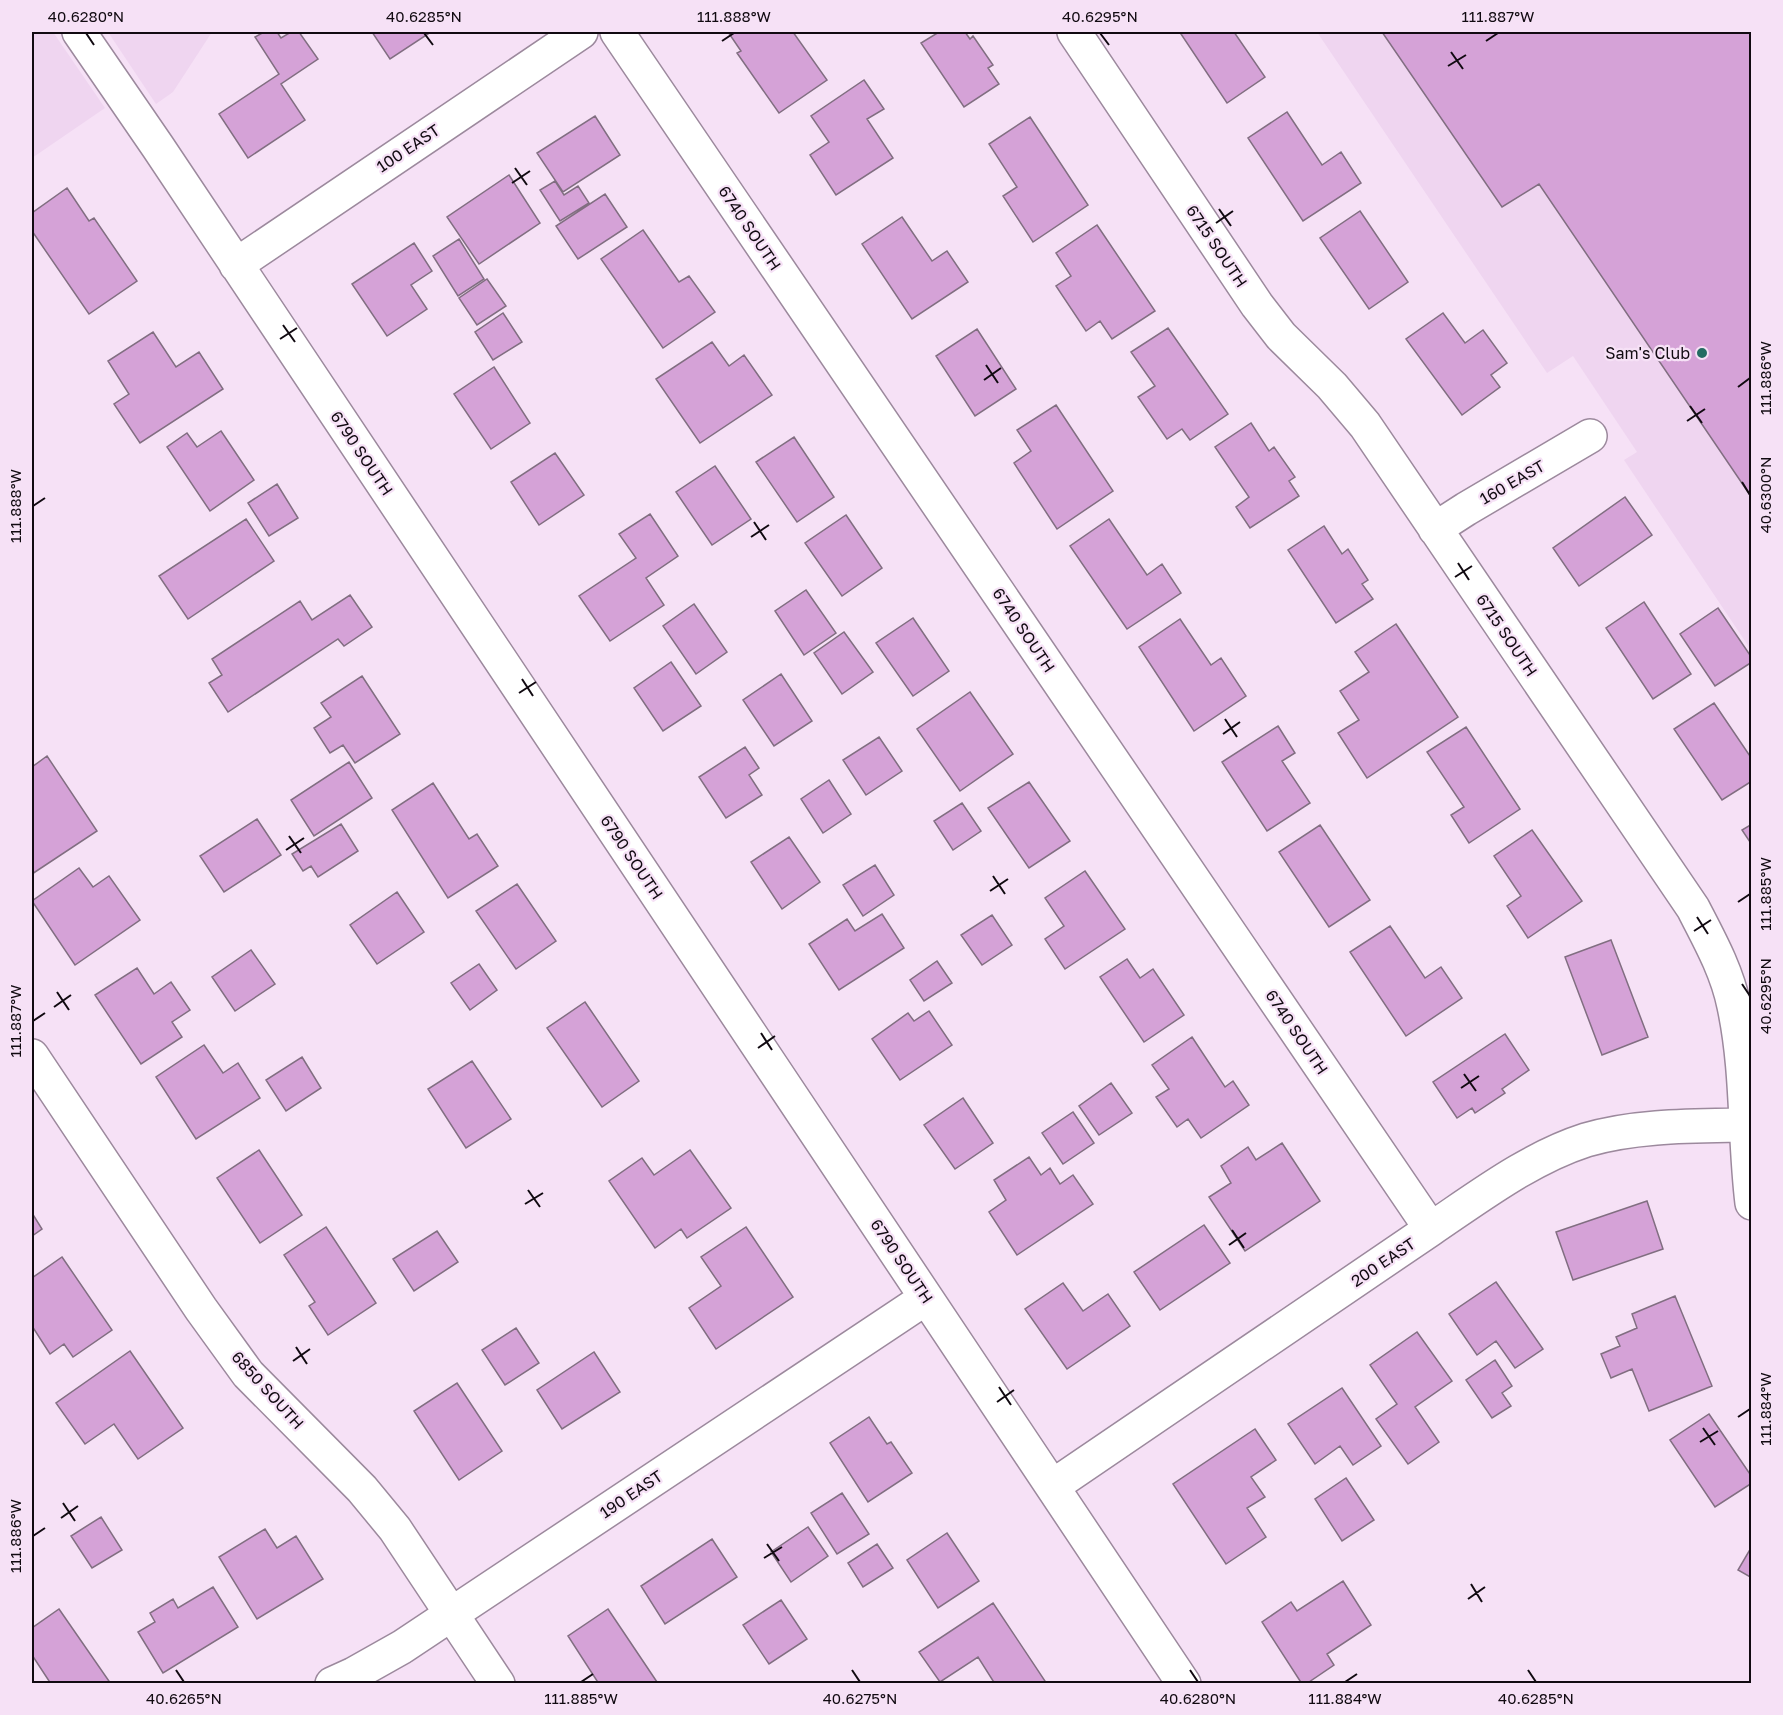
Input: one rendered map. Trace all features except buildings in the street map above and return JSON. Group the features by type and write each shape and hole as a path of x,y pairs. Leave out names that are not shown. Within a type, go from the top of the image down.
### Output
{"street":[{"name":"6790 SOUTH","path":"79,32 1184,1683"},
{"name":"100 EAST","path":"236,265 581,32"},
{"name":"6740 SOUTH","path":"617,32 1431,1229"},
{"name":"6715 SOUTH","path":"1074,32 1257,305 1281,336 1332,386 1365,425 1693,908 1717,955 1734,1004 1743,1066 1752,1203"},
{"name":"160 EAST","path":"1435,529 1590,436"},
{"name":"6850 SOUTH","path":"32,1056 201,1309 248,1374 362,1489 394,1529 498,1683"},
{"name":"200 EAST","path":"1053,1486 1431,1229 1545,1157 1587,1140 1626,1131 1746,1125"},
{"name":"190 EAST","path":"332,1683 354,1674 393,1652 452,1615 926,1298"}],"shaded area":[{"path":"32,32 53,32 105,108 32,158"},
{"path":"108,32 212,32 173,92 156,104"},
{"name":"Sam's Club","path":"1317,32 1751,32 1751,650 1624,460 1637,452 1573,356 1547,373"}],"place":[{"name":"Sam's Club","path":"1702,353"}]}
